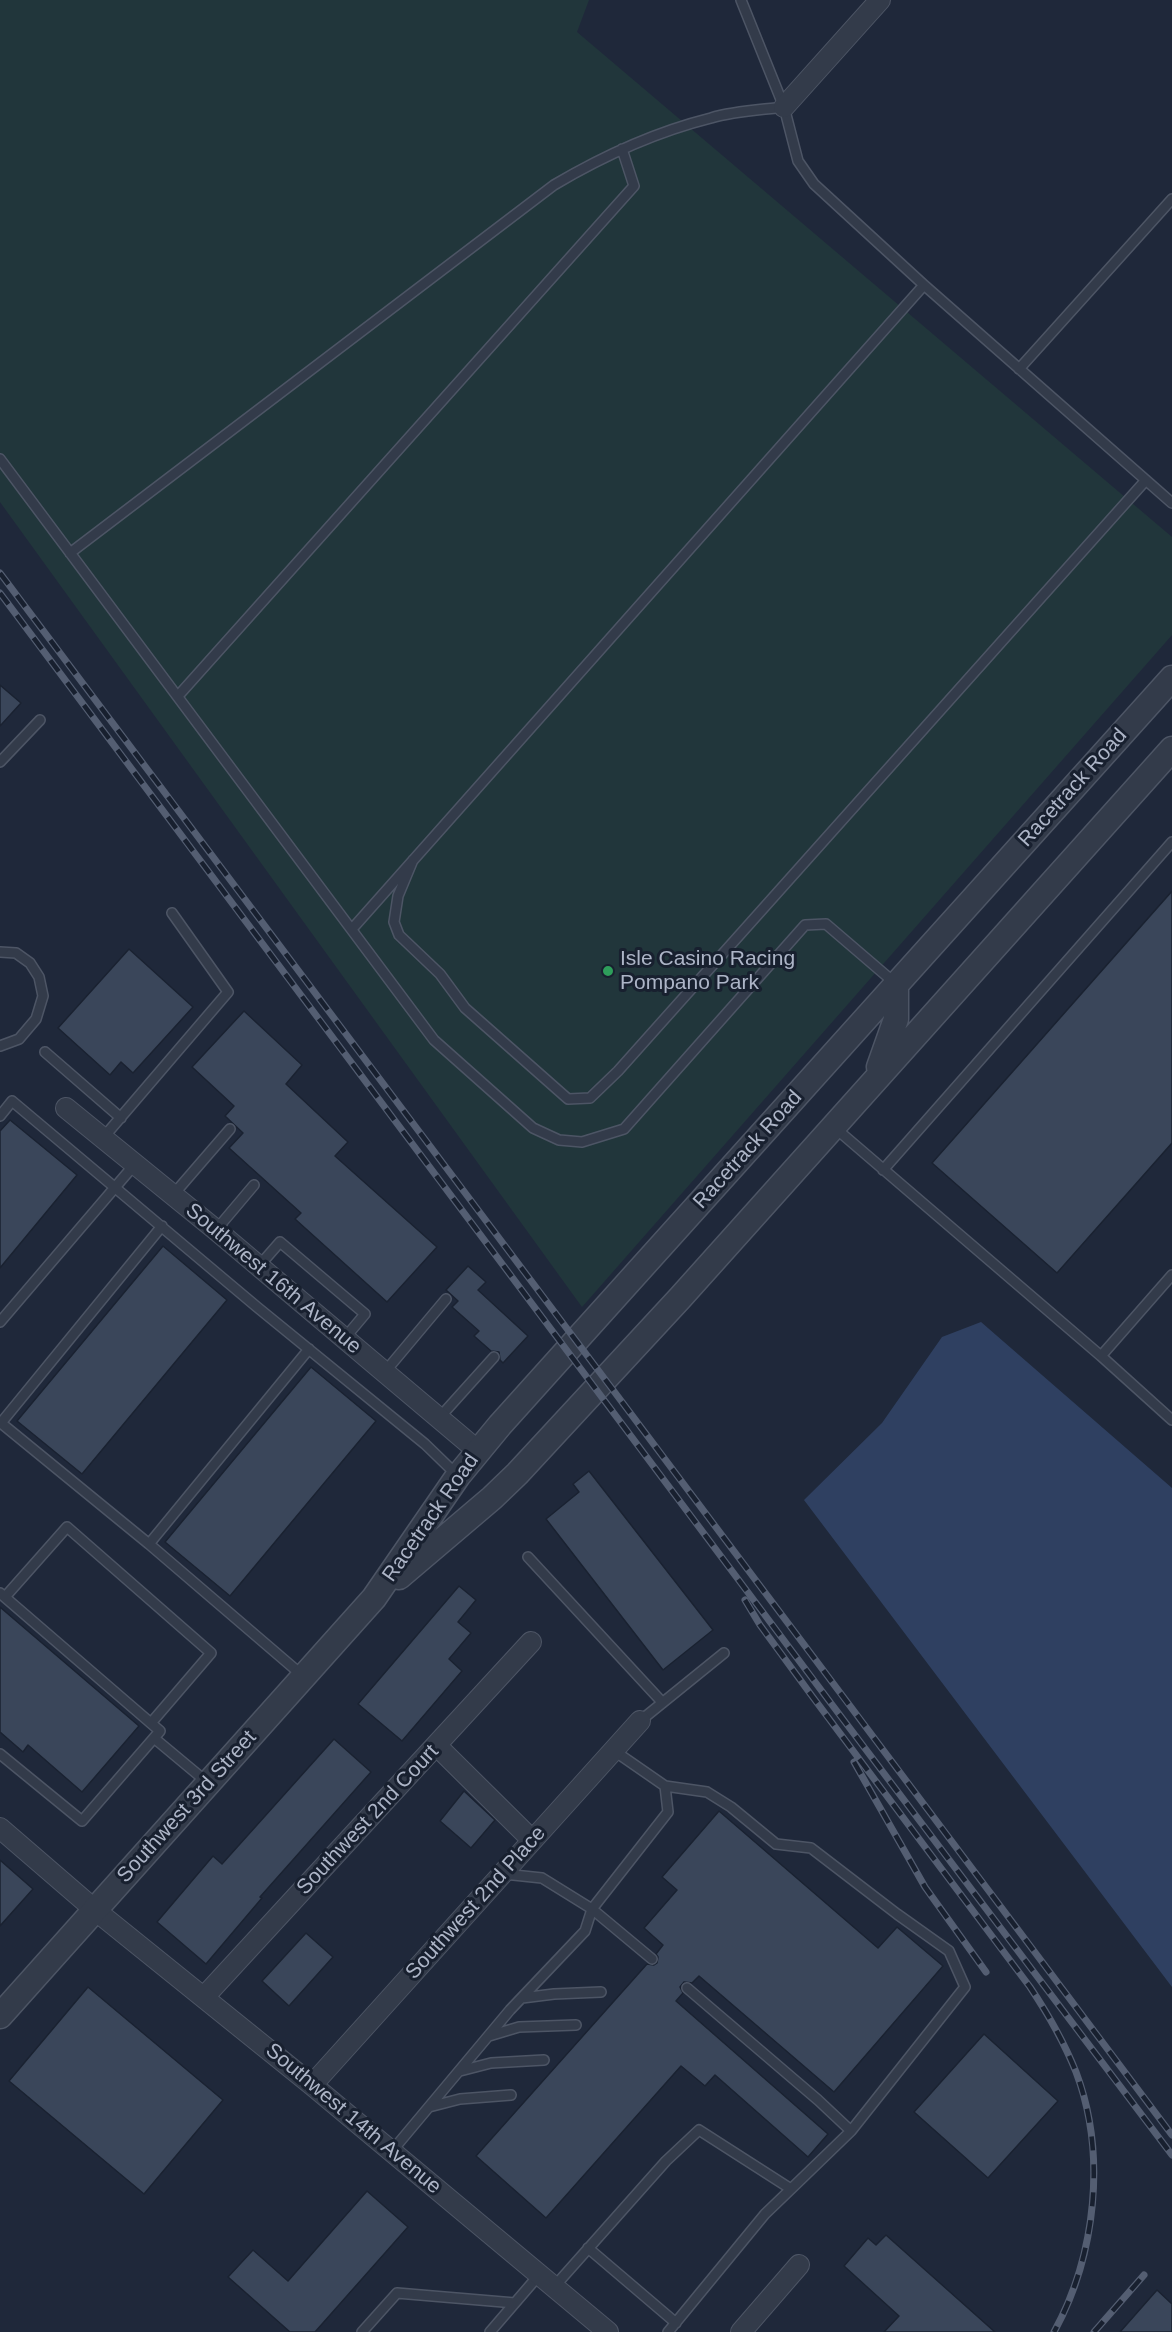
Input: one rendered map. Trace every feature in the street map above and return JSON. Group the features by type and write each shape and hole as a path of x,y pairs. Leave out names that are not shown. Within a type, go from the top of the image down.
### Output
{"street":[{"path":"784,106 880,0"},
{"name":"Racetrack Road","path":"374,1598 458,1476 478,1451 1172,678"},
{"name":"Racetrack Road","path":"374,1598 518,1474 680,1298 1172,749"},
{"path":"875,1078 896,1019 896,984"},
{"name":"Southwest 16th Avenue","path":"66,1108 216,1230 478,1451"},
{"name":"Southwest 3rd Street","path":"4,2005 95,1910 374,1598"},
{"name":"Southwest 2nd Court","path":"204,1997 531,1642"},
{"name":"Southwest 2nd Place","path":"312,2085 640,1721"},
{"path":"436,1746 532,1840"},
{"name":"Southwest 14th Avenue","path":"0,1828 95,1910 312,2085 608,2332"},
{"path":"741,2332 799,2265"}],"lane":[{"path":"741,0 784,106 798,160 813,184 1172,503"},
{"path":"70,553 554,185 594,161 646,139 712,117 784,106"},
{"path":"178,696 634,186 622,149"},
{"path":"1019,369 1172,199"},
{"path":"352,929 924,285"},
{"path":"0,459 434,1040 533,1128 559,1140 582,1142 624,1129 805,926 826,924 896,984"},
{"path":"413,860 398,896 394,922 399,935 440,974 465,1008 568,1099 590,1098 618,1071 1146,480"},
{"path":"0,762 40,720"},
{"path":"883,1170 1172,842"},
{"path":"103,1138 228,992 172,912"},
{"path":"0,952 16,953 30,963 39,977 43,996 36,1019 19,1039 0,1046"},
{"path":"45,1052 121,1118"},
{"path":"0,1116 12,1101 425,1444 458,1476"},
{"path":"832,1126 1101,1356 1172,1420"},
{"path":"173,1195 230,1129"},
{"path":"0,1322 135,1164"},
{"path":"216,1230 254,1185"},
{"path":"162,1226 1,1423 304,1677"},
{"path":"259,1266 280,1242 365,1314 345,1339"},
{"path":"1101,1356 1172,1275"},
{"path":"384,1372 446,1299"},
{"path":"148,1544 309,1349"},
{"path":"440,1417 494,1357"},
{"path":"0,1754 82,1821 160,1731 2,1595 67,1527 211,1653 151,1723"},
{"path":"528,1557 662,1702"},
{"path":"640,1721 724,1653"},
{"path":"154,1738 208,1783"},
{"path":"613,1750 665,1786 707,1792 731,1807 776,1844 811,1848 949,1951 965,1988 851,2131 765,2214 668,2332"},
{"path":"392,2151 522,1998 585,1931 592,1908 668,1812 665,1786"},
{"path":"501,1874 542,1878 592,1908 652,1959"},
{"path":"687,1989 818,2100 851,2131"},
{"path":"522,1998 601,1992"},
{"path":"489,2036 519,2027 576,2025"},
{"path":"460,2071 491,2063 544,2060"},
{"path":"429,2107 460,2099 511,2095"},
{"path":"490,2332 515,2303 588,2248 666,2161 699,2130 791,2189"},
{"path":"588,2248 676,2323"},
{"path":"362,2332 397,2293 515,2303"}],"green space":[{"name":"Isle Casino Racing Pompano Park","path":"0,0 589,0 577,32 1172,537 1172,635 582,1307 0,502"}],"water":[{"path":"981,1322 1172,1488 1172,1987 804,1500 882,1423 942,1337"}],"building":[{"path":"0,685 21,703 0,726"},
{"path":"1172,891 1172,1143 1057,1273 932,1163"},
{"path":"129,949 193,1007 133,1073 121,1062 110,1075 58,1028"},
{"path":"244,1011 302,1065 286,1084 348,1142 335,1156 437,1247 387,1302 295,1219 301,1213 229,1148 243,1133 225,1116 234,1106 192,1067"},
{"path":"10,1120 77,1175 0,1268 0,1131"},
{"path":"163,1246 227,1300 82,1474 17,1421"},
{"path":"468,1266 486,1282 478,1290 528,1336 503,1363 499,1352 491,1351 474,1336 479,1331 452,1307 458,1301 446,1290"},
{"path":"311,1367 376,1421 230,1596 165,1542"},
{"path":"589,1471 713,1630 663,1670 546,1519 579,1492 573,1484"},
{"path":"459,1586 476,1600 458,1622 471,1633 449,1659 462,1671 402,1741 358,1704"},
{"path":"0,1607 139,1726 82,1792 28,1745 23,1752 0,1732"},
{"path":"334,1739 371,1772 260,1897 262,1898 206,1964 157,1922 213,1856 222,1864"},
{"path":"464,1791 495,1820 471,1848 440,1821"},
{"path":"719,1811 878,1948 897,1927 943,1966 834,2092 699,1976 692,1983 684,1982 680,1987 683,1993 676,2001 828,2134 808,2157 715,2075 705,2086 681,2066 546,2218 476,2156 647,1964 657,1963 656,1954 663,1945 644,1928 677,1890 662,1877"},
{"path":"0,1860 33,1889 0,1926"},
{"path":"306,1933 333,1957 289,2006 262,1981"},
{"path":"88,1987 223,2100 144,2194 9,2081"},
{"path":"984,2034 1058,2101 988,2178 914,2112"},
{"path":"367,2191 408,2227 315,2332 290,2332 228,2277 253,2250 288,2281"},
{"path":"886,2235 995,2332 884,2332 899,2316 844,2266 868,2238 876,2245"},
{"path":"1157,2290 1172,2304 1172,2332 1120,2332"}],"railway":[{"path":"0,573 1172,2135"},
{"path":"0,593 1172,2155"},
{"path":"745,1600 760,1625 812,1696 1030,1987 1055,2028 1076,2072 1086,2104 1092,2136 1094,2170 1092,2204 1088,2238 1080,2270 1054,2332"},
{"path":"854,1762 925,1887 986,1972"},
{"path":"1094,2332 1144,2275"}],"place":[{"name":"Isle Casino Racing Pompano Park","path":"608,971"}]}
